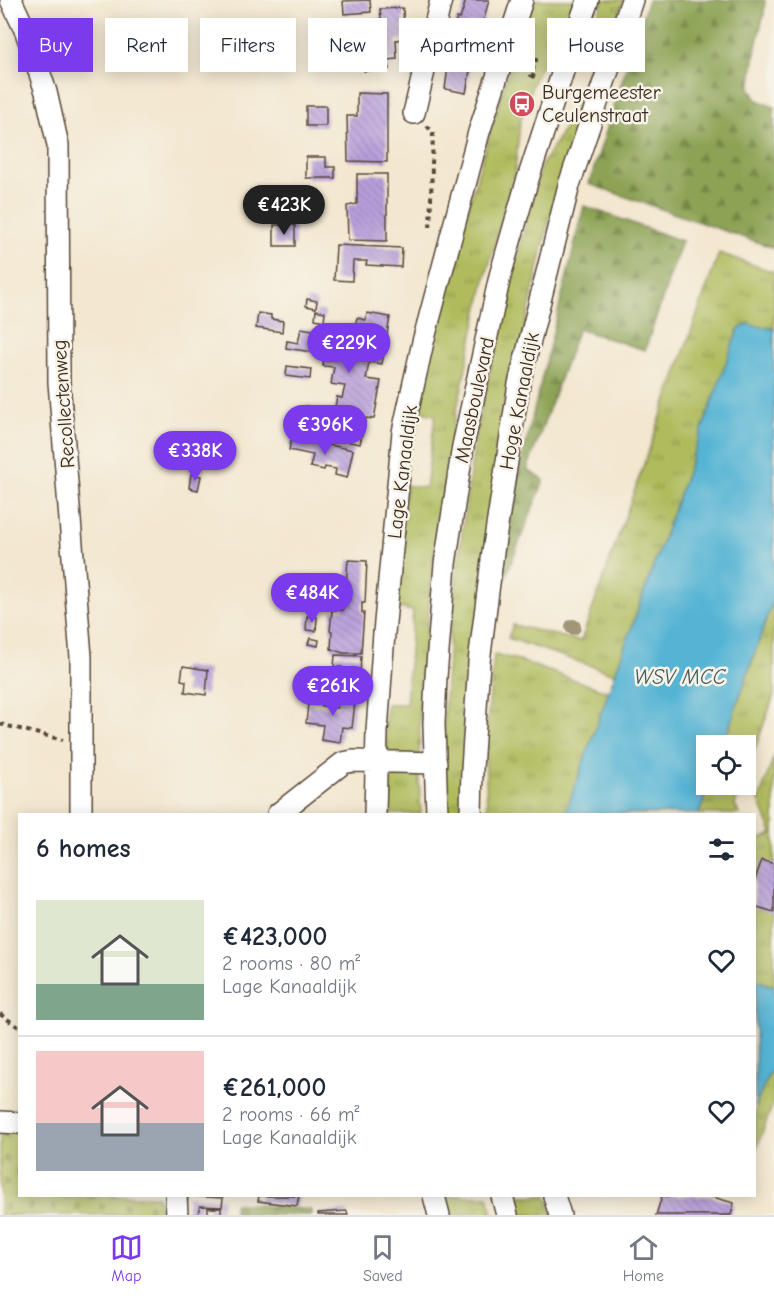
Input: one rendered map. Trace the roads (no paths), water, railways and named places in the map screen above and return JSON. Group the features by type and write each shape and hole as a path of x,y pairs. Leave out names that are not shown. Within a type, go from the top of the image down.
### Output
{"street":[{"name":"Recollectenweg","path":"11,0 26,32 46,92 58,145 59,382 81,657 81,813"},
{"path":"414,113 441,0"},
{"name":"Lage Kanaaldijk","path":"375,813 384,633 403,432 423,342 479,132 522,0"},
{"name":"Maasboulevard","path":"437,813 434,724 436,677 443,586 463,446 500,276 527,182 588,0"},
{"name":"Hoge Kanaaldijk","path":"471,813 479,662 493,552 519,384 569,185 632,0"},
{"path":"279,813 343,763 436,763"},
{"path":"0,1122 18,1123"},
{"path":"176,1197 177,1215"},
{"path":"434,1197 439,1215"},
{"path":"502,1197 507,1215"},
{"path":"554,1197 560,1215"}],"water":[{"name":"WSV MCC","path":"747,324 774,329 774,597 726,735 696,735 696,795 706,795 699,813 565,813 738,330"},
{"path":"756,980 774,986 774,1068 768,1076 756,1105"}],"place":[{"name":"Burgemeester Ceulenstraat","path":"522,104"}]}
